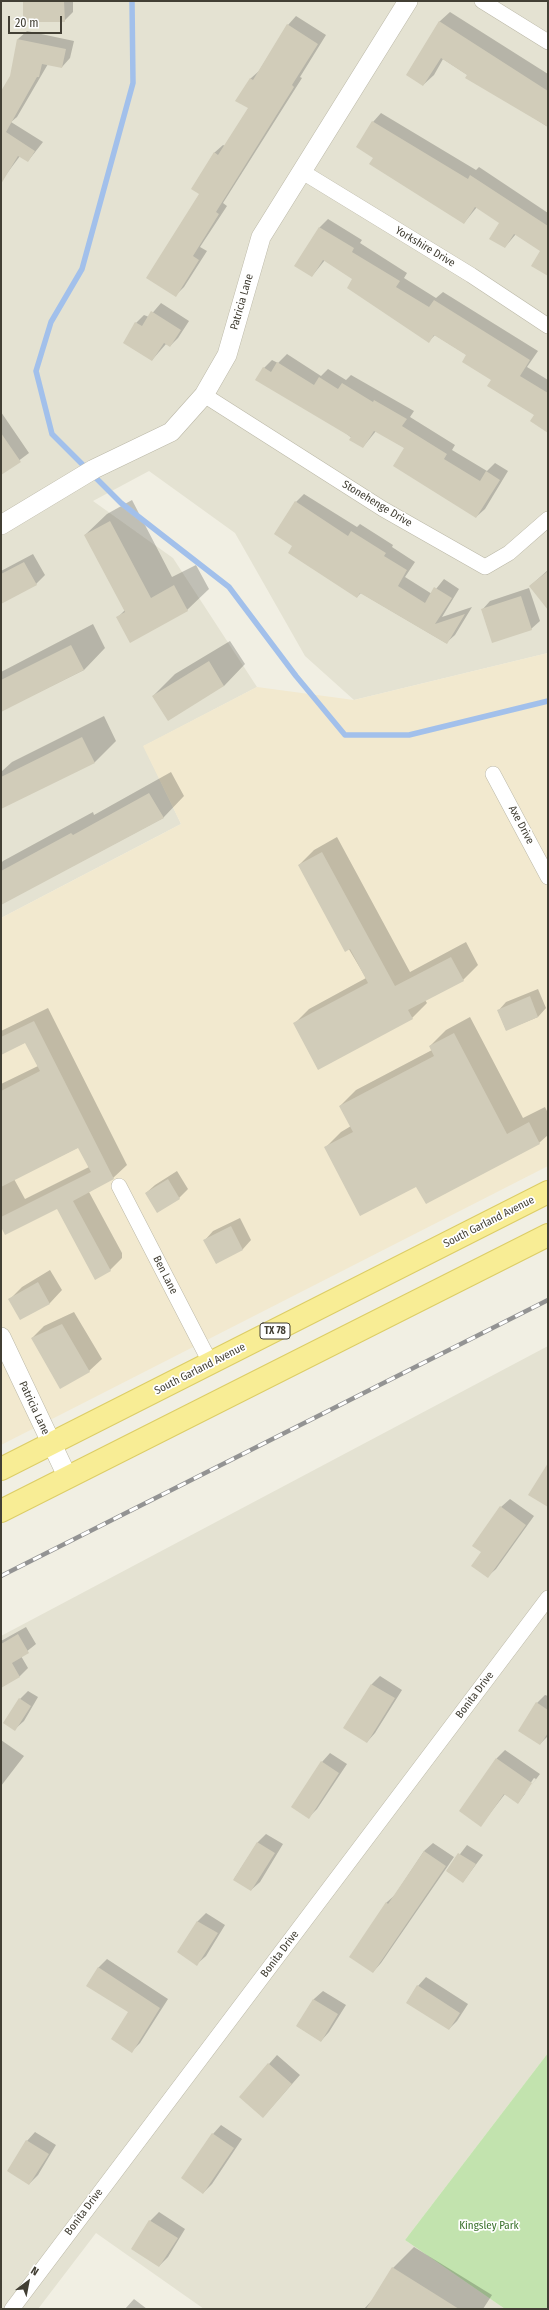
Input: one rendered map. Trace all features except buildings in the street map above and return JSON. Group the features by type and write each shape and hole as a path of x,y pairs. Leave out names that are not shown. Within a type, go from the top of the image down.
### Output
{"main road":[{"name":"South Garland Avenue","path":"1,1469 548,1192"},
{"path":"1,1511 548,1235"}],"street":[{"name":"Patricia Lane","path":"1,525 86,474 171,432 204,395 227,354 261,237 408,1"},
{"path":"482,1 548,42"},
{"name":"Yorkshire Drive","path":"301,172 471,276 548,326"},
{"name":"Stonehenge Drive","path":"204,395 384,509 485,567 509,553 548,519"},
{"name":"Axe Drive","path":"493,774 548,877"},
{"name":"Ben Lane","path":"119,1186 211,1364"},
{"name":"Patricia Lane","path":"1,1337 68,1478"},
{"name":"Bonita Drive","path":"12,2309 548,1598"}],"shaded area":[{"path":"1,1 548,1 548,653 354,700 305,656 235,533 149,471 93,501 173,558 257,687 144,746 181,824 1,918"},
{"path":"548,653 548,1166 1,1445 1,918 181,824 143,746 257,687 354,700"},
{"path":"548,1346 548,2053 405,2240 505,2309 204,2309 96,2233 38,2309 1,2309 1,1636"}],"green space":[{"name":"Kingsley Park","path":"548,2053 548,2309 505,2309 405,2240"}],"waterway":[{"path":"132,1 133,83 82,269 51,322 36,371 52,434 121,503 229,587 296,676 345,735 409,735 548,701"}],"railway":[{"path":"1,1576 548,1300"}]}
